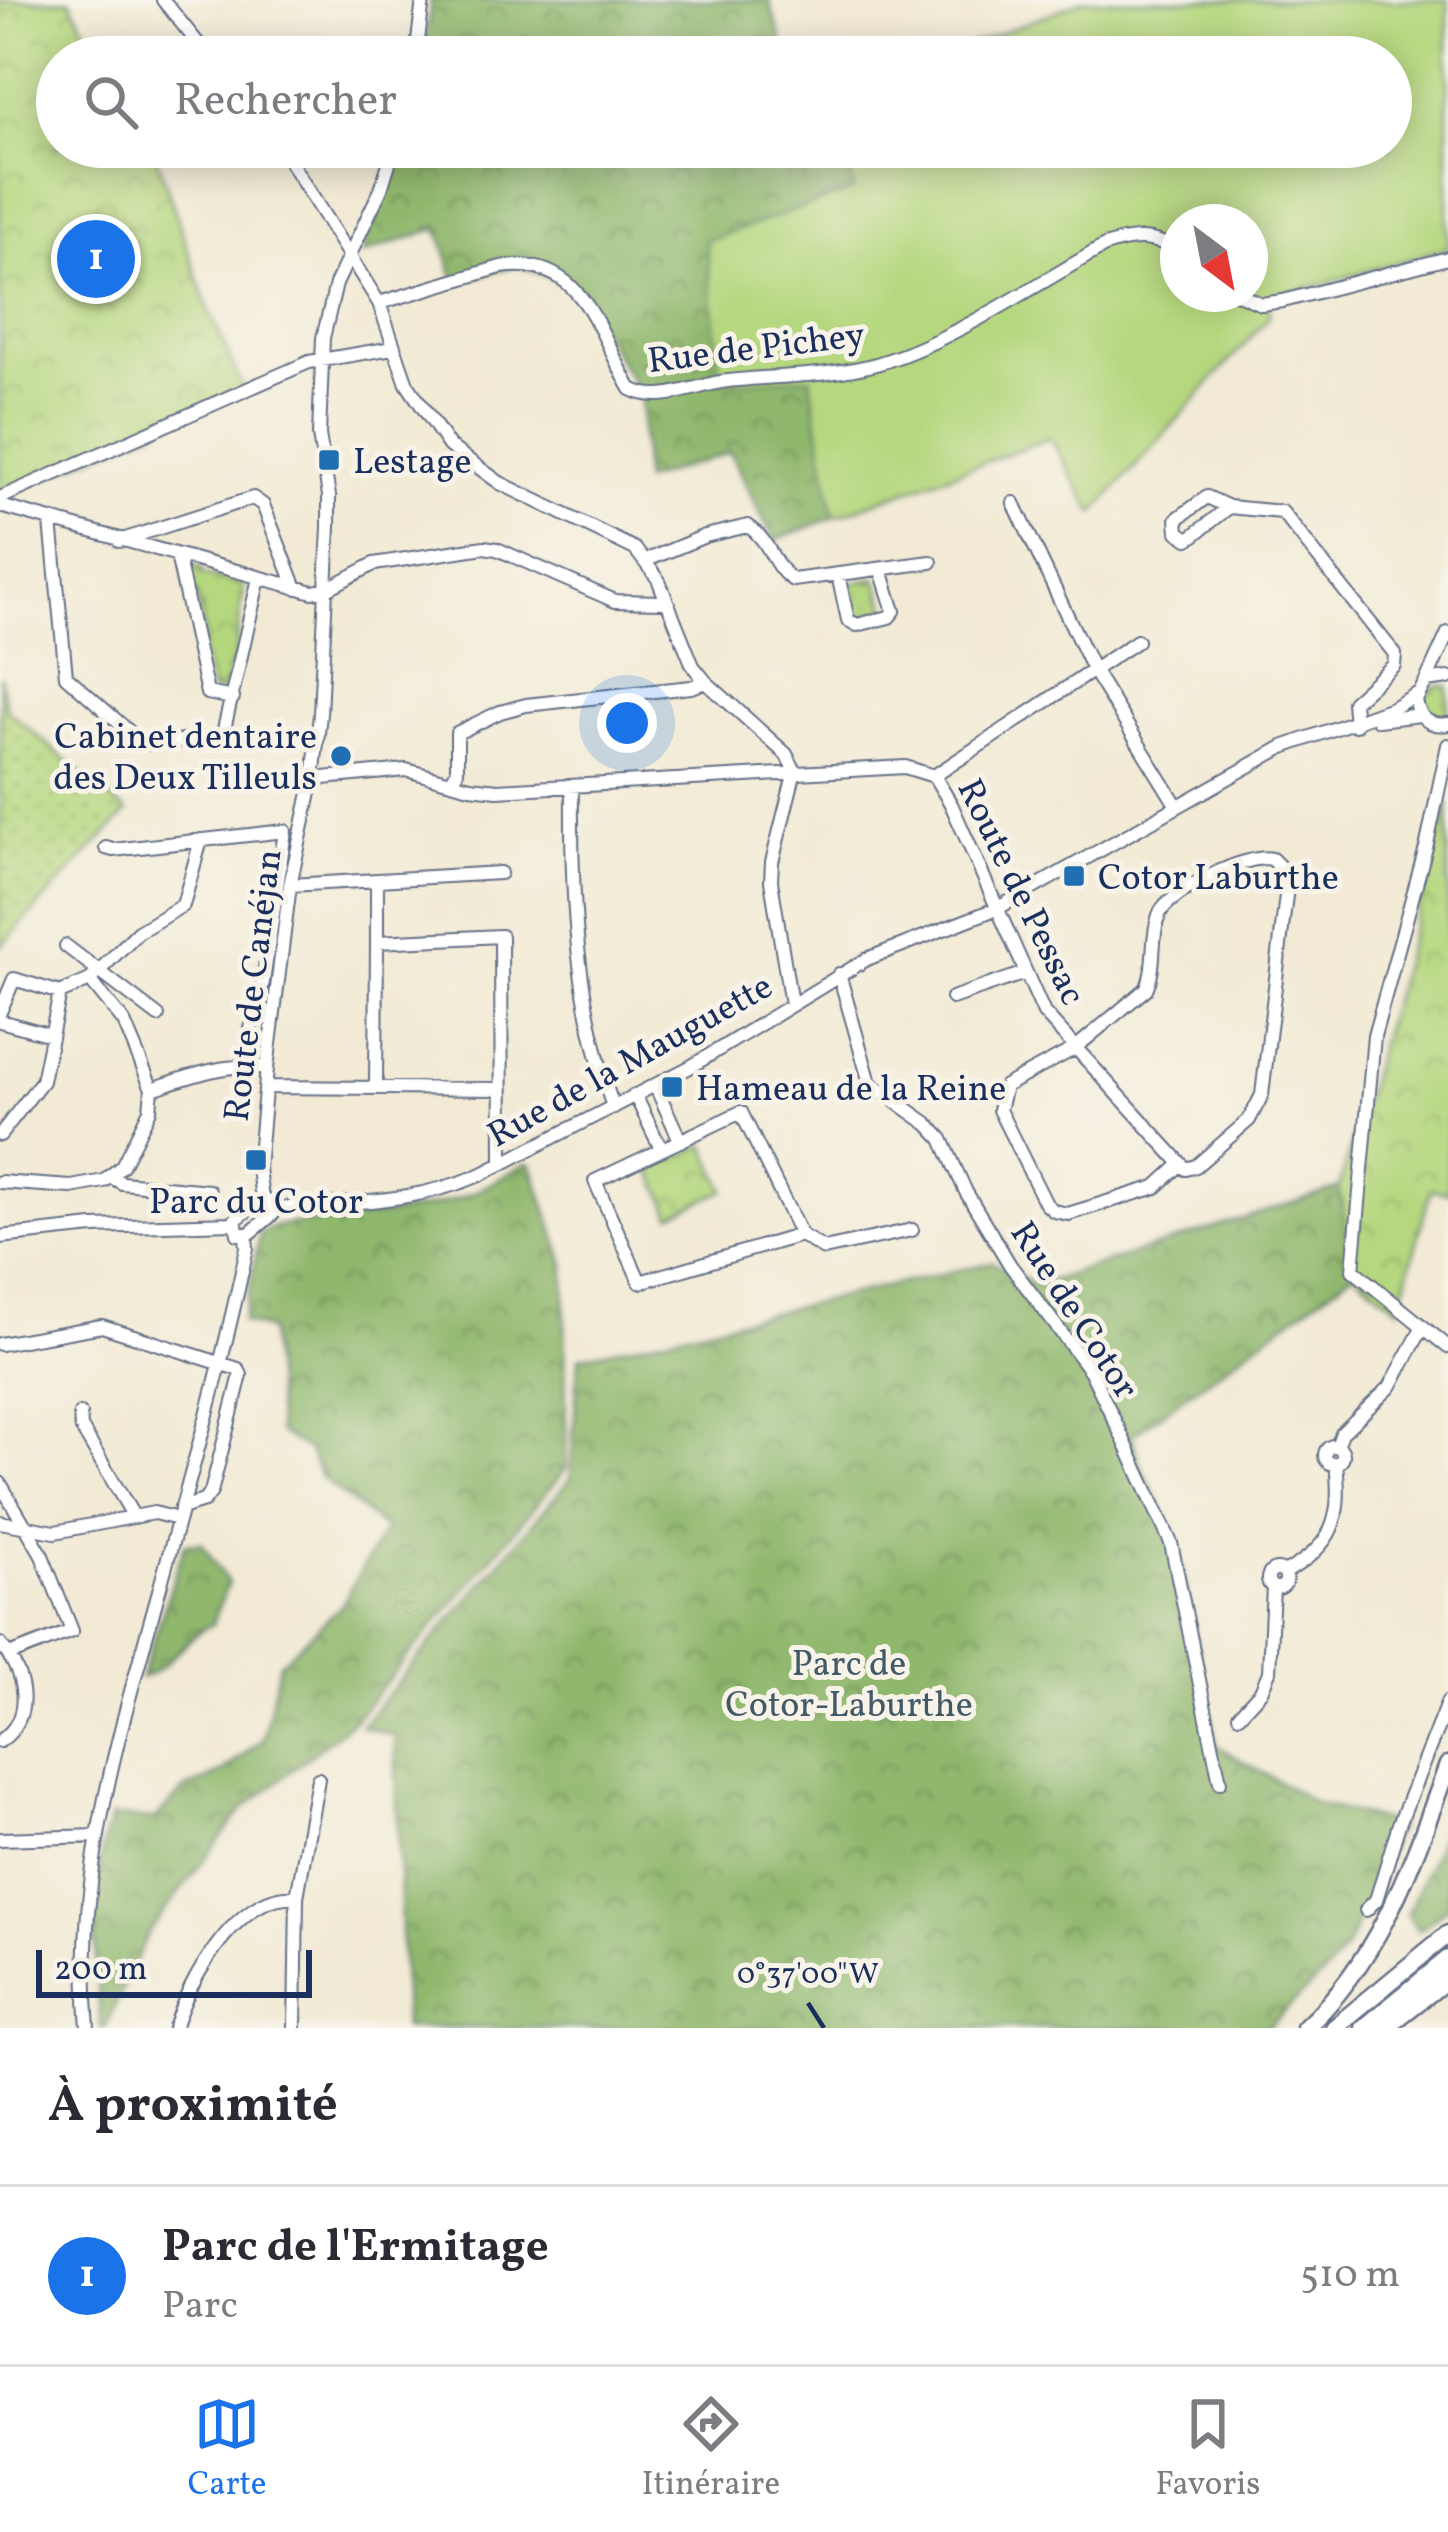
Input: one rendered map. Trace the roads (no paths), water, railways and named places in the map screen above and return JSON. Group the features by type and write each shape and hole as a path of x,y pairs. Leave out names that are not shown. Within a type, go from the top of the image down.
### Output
{"highway":[{"path":"1305,2028 1346,1984 1392,1910 1448,1765"},
{"path":"1334,2028 1448,1934"},
{"path":"1364,2028 1448,1959"},
{"path":"1384,2028 1448,1979"}],"street":[{"path":"163,0 192,36"},
{"path":"419,36 423,0"},
{"path":"294,168 379,303 417,400 464,460 500,483 622,540 647,560 680,639 706,682 785,754 795,771 771,880 791,1004"},
{"name":"Route de Canéjan","path":"262,1199 258,1168 267,1068 290,885 313,779 327,590 329,496 319,435 320,359 333,297 388,168"},
{"name":"Rue de Pichey","path":"379,303 501,267 518,265 562,279 580,293 631,389 657,396 722,382 810,376 915,352 1105,246 1128,238 1160,243"},
{"path":"1268,303 1448,258"},
{"path":"0,502 320,359 393,348"},
{"path":"118,542 253,498 263,505 296,588"},
{"path":"0,502 118,542 296,588 327,590 374,564 484,547 615,601 665,602"},
{"path":"1014,503 1094,670 1177,806"},
{"path":"1229,507 1286,515 1395,654 1396,663 1353,701 1354,723"},
{"path":"51,522 69,682 143,744 217,741 227,731 259,578"},
{"path":"647,560 705,536 748,526 763,536 787,578 932,562"},
{"path":"177,555 208,692 233,698"},
{"path":"838,575 848,620 856,625 894,611 881,570"},
{"path":"1354,723 1417,694 1448,633"},
{"path":"934,776 1137,640"},
{"path":"1426,681 1448,675 1441,650"},
{"path":"452,781 457,771 457,734 500,712 706,682"},
{"path":"1417,694 1420,715"},
{"path":"1354,723 1420,715 1432,724 1447,749 1427,844 1374,1036 1354,1272 1448,1347"},
{"name":"Rue de la Mauguette","path":"275,1209 412,1198 502,1164 655,1085 839,974 884,951 998,908 1253,764 1354,723"},
{"path":"1432,724 1448,724"},
{"name":"Route de Pessac","path":"313,779 387,770 422,772 498,790 905,766 934,776 1044,1013 1183,1167"},
{"path":"572,788 577,953 586,1018 613,1107"},
{"path":"106,848 285,831 262,982 242,1064"},
{"path":"0,1012 14,979 60,993 95,975 138,932 183,905 201,840"},
{"path":"1266,856 1281,866 1287,887 1262,1095 1243,1126 1196,1166 1183,1167 1156,1187 1068,1214 1054,1211 1046,1204 998,1102 1005,1086 1074,1049 1150,984 1156,928 1168,899 1249,858 1266,856"},
{"path":"290,885 500,873"},
{"path":"376,881 376,1088"},
{"path":"376,942 501,936 502,1164"},
{"path":"66,946 95,975 158,1016"},
{"path":"952,998 1025,973"},
{"name":"Rue de Cotor","path":"839,974 870,1083 942,1139 966,1192 1010,1265 1090,1372 1121,1436 1171,1543 1220,1782"},
{"path":"0,1182 85,1187 111,1177 122,1166 150,1110 152,1089 124,1022 95,975"},
{"path":"0,1136 38,1090 60,993"},
{"path":"0,1021 51,1035"},
{"path":"152,1089 218,1068 242,1064 267,1068"},
{"path":"655,1085 680,1140"},
{"path":"266,1087 500,1089"},
{"path":"635,1095 661,1149"},
{"path":"801,1235 640,1282 595,1181 741,1112 801,1235 824,1249 912,1230"},
{"path":"111,1177 122,1183 208,1191"},
{"path":"0,1237 93,1227 233,1223 262,1199 275,1209 246,1235 238,1234 233,1223"},
{"path":"88,2028 84,1925 98,1836 122,1723 221,1362 246,1235"},
{"path":"0,1344 102,1326 221,1362 241,1375 211,1492 204,1502 180,1514 55,1532 0,1522"},
{"path":"1239,1715 1261,1691 1269,1672 1273,1587 1283,1585 1284,1573 1315,1552 1330,1533 1340,1505 1336,1463 1325,1455 1390,1388 1423,1327"},
{"path":"80,1414 81,1427 134,1517"},
{"path":"0,1483 41,1553 72,1631 5,1650 19,1676 23,1710 14,1730 0,1741"},
{"path":"1366,1910 1376,1900 1399,1824 1448,1701"},
{"path":"295,2028 297,1897 318,1779"},
{"path":"0,1839 98,1836"},
{"path":"173,2028 199,1969 233,1929 276,1896 297,1897"}],"place":[{"name":"Parc de l'Ermitage","path":"96,259"},
{"name":"Lestage","path":"329,460"},
{"name":"Cabinet dentaire des Deux Tilleuls","path":"341,756"},
{"name":"Cotor Laburthe","path":"1074,876"},
{"name":"Hameau de la Reine","path":"672,1087"},
{"name":"Parc du Cotor","path":"256,1160"}],"park label":[{"name":"Parc de Cotor-Laburthe","path":"849,1682"}]}
